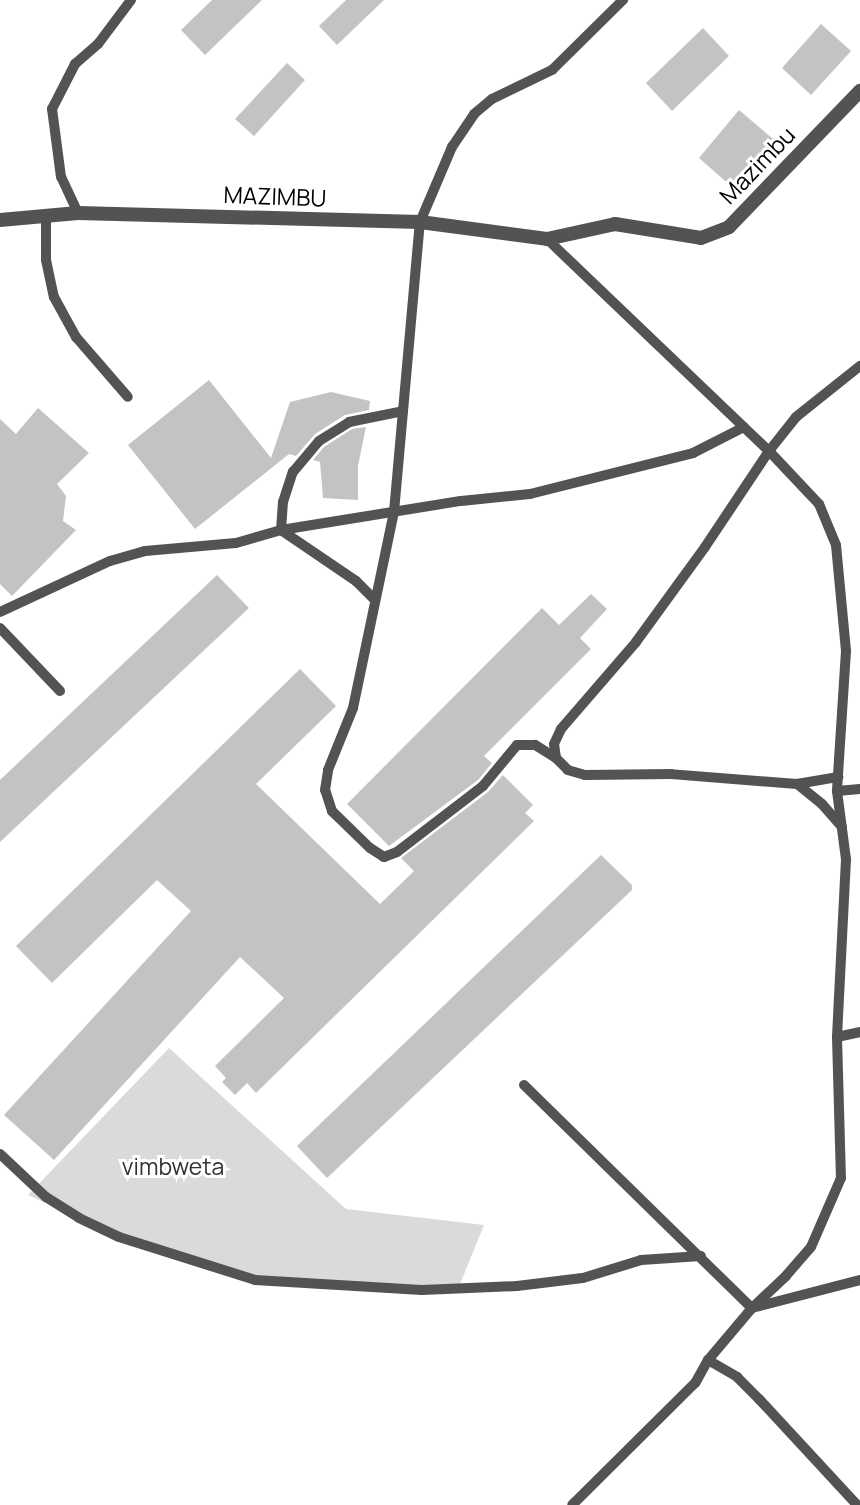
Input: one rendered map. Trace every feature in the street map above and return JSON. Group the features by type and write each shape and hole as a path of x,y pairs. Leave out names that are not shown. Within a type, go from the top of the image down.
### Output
{"street":[{"name":"Mazimbu","path":"547,239 615,224 701,237 729,227 860,91"},
{"name":"MAZIMBU","path":"0,220 78,213 420,222 547,239"}],"lane":[{"path":"78,213 61,177 52,109 75,64 98,44 131,0"},
{"path":"623,0 552,69 492,99 474,114 452,147 420,222 394,512 354,708 328,770 325,790 332,811 370,848 384,857 397,852 483,786 517,745 535,745 556,758 568,770 585,775 671,774 797,783 838,777"},
{"path":"46,216 46,260 54,296 76,337 128,397"},
{"path":"547,239 769,451 819,504 836,545 846,650 837,791 846,859 837,1037 841,1178 811,1247 786,1276 752,1308 708,1360 695,1383 572,1505"},
{"path":"556,758 554,744 561,729 636,642 769,451 796,417 860,366"},
{"path":"281,530 286,487 293,472 319,441 349,422 402,411"},
{"path":"0,612 110,561 145,551 236,543 281,530 530,494 693,453 744,427"},
{"path":"281,530 356,581 375,600"},
{"path":"1,630 60,691"},
{"path":"797,783 822,804 842,827"},
{"path":"837,791 860,789"},
{"path":"837,1037 860,1032"},
{"path":"524,1085 752,1308"},
{"path":"0,1154 46,1197 79,1218 119,1237 254,1280 422,1290 517,1286 583,1278 641,1260 701,1256"},
{"path":"752,1308 860,1280"},
{"path":"708,1360 737,1377 857,1505"}],"green space":[{"name":"vimbweta","path":"169,1048 346,1209 484,1225 458,1289 244,1277 132,1242 28,1195"}],"building":[{"path":"212,0 262,0 205,55 181,30"},
{"path":"346,0 384,0 337,45 319,26"},
{"path":"821,24 851,51 811,95 782,68"},
{"path":"703,28 729,56 672,111 646,83"},
{"path":"287,63 305,80 254,136 235,119"},
{"path":"739,110 773,139 732,187 699,158"},
{"path":"209,380 271,458 290,402 331,392 370,401 369,410 345,415 315,434 296,456 289,454 195,529 128,445"},
{"path":"38,408 89,453 57,484 66,496 63,521 76,530 12,596 0,584 0,419 16,434"},
{"path":"366,427 358,466 358,500 323,498 320,462 313,460 324,447 352,429"},
{"path":"217,575 249,608 0,842 0,780"},
{"path":"591,594 607,609 580,638 591,649 484,756 492,763 478,780 389,846 347,804 542,608 559,625"},
{"path":"300,669 336,706 256,784 380,904 414,871 401,858 488,792 503,775 533,805 525,813 534,821 256,1093 247,1083 235,1095 222,1082 226,1078 215,1066 284,998 240,957 54,1160 4,1115 191,911 157,880 52,983 16,946"},
{"path":"601,855 632,885 632,890 327,1178 297,1146"}]}
